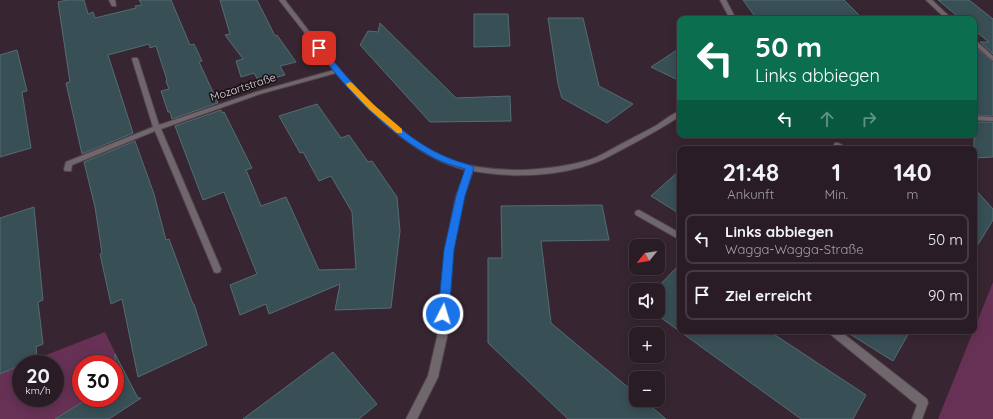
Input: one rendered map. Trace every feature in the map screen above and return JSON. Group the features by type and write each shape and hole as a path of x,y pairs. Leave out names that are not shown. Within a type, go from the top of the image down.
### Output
{"street":[{"path":"282,0 337,71 372,107 408,138 440,158 470,168 524,173 567,168 594,161 656,130 677,115"},
{"path":"722,0 731,16"},
{"path":"929,0 947,16"},
{"path":"977,45 993,59"},
{"path":"135,59 157,128 217,269"},
{"name":"Mozartstraße","path":"68,169 69,164 157,128 258,93 337,71"},
{"path":"977,118 993,119"},
{"path":"410,419 433,377 442,337 449,250 460,196 470,168"},
{"path":"639,213 677,235"},
{"path":"837,334 923,404 917,419"}],"shaded area":[{"path":"993,282 993,419 938,419 972,334 977,334 977,322"},
{"path":"105,332 116,355 72,355 72,407 74,407 55,419 0,419 0,374 12,369 12,407 64,407 64,355 46,355"}],"building":[{"path":"67,0 84,0 88,14 93,12 95,18 136,8 135,6 142,5 139,0 171,0 190,45 194,44 202,61 199,62 218,103 172,119 161,91 169,89 156,46 150,48 149,44 108,55 133,133 82,154 66,83 70,82 58,2"},
{"path":"220,0 257,0 275,36 277,35 296,62 280,66 285,75 259,82 254,73 241,77 236,61 243,59 225,35 230,34"},
{"path":"743,0 844,0 860,16 755,16"},
{"path":"938,0 969,0 993,19 993,54 980,42 989,42 977,32 977,16 957,16"},
{"path":"474,14 508,14 510,46 474,47"},
{"path":"548,18 583,18 599,86 633,104 607,123 562,98 558,84"},
{"path":"380,23 456,98 510,96 511,121 430,122 360,45 368,31 378,32"},
{"path":"977,49 993,62 993,116 977,115"},
{"path":"17,50 27,91 22,92 31,148 0,157 0,55"},
{"path":"677,50 677,80 651,67"},
{"path":"317,104 341,138 349,135 368,162 372,161 397,197 400,231 391,308 335,310 340,284 269,314 266,304 240,315 230,285 257,274 224,192 203,200 175,126 221,110 222,113 224,112 252,168 246,170 261,206 286,197 319,270 356,269 352,212 331,176 319,181 303,152 300,153 279,116"},
{"path":"977,122 993,122 993,157 977,158 977,146 974,146 974,138 977,138"},
{"path":"135,141 154,194 166,240 169,239 194,304 207,345 138,377 122,299 111,304 100,254 102,253 95,207 84,162"},
{"path":"677,173 677,212 651,196"},
{"path":"977,191 993,209 993,220 977,246"},
{"path":"602,205 609,240 541,241 551,323 629,388 629,407 651,407 666,419 568,419 488,343 488,258 502,258 501,206"},
{"path":"34,207 43,300 38,302 43,344 36,347 37,355 12,355 12,369 0,374 0,218"},
{"path":"677,267 677,329 663,319 665,319 665,283 662,283"},
{"path":"683,334 774,334 866,395 853,419 801,419"},
{"path":"850,334 908,334 893,361"},
{"path":"333,352 377,404 359,419 243,419"},
{"path":"124,371 138,398 141,398 109,419 55,419 74,407 124,407"}],"slow traffic":[{"path":"350,84 372,107 400,131"}],"route":[{"path":"319,48 337,71 372,107 408,138 440,158 470,168 460,196 449,250 443,314"}]}
